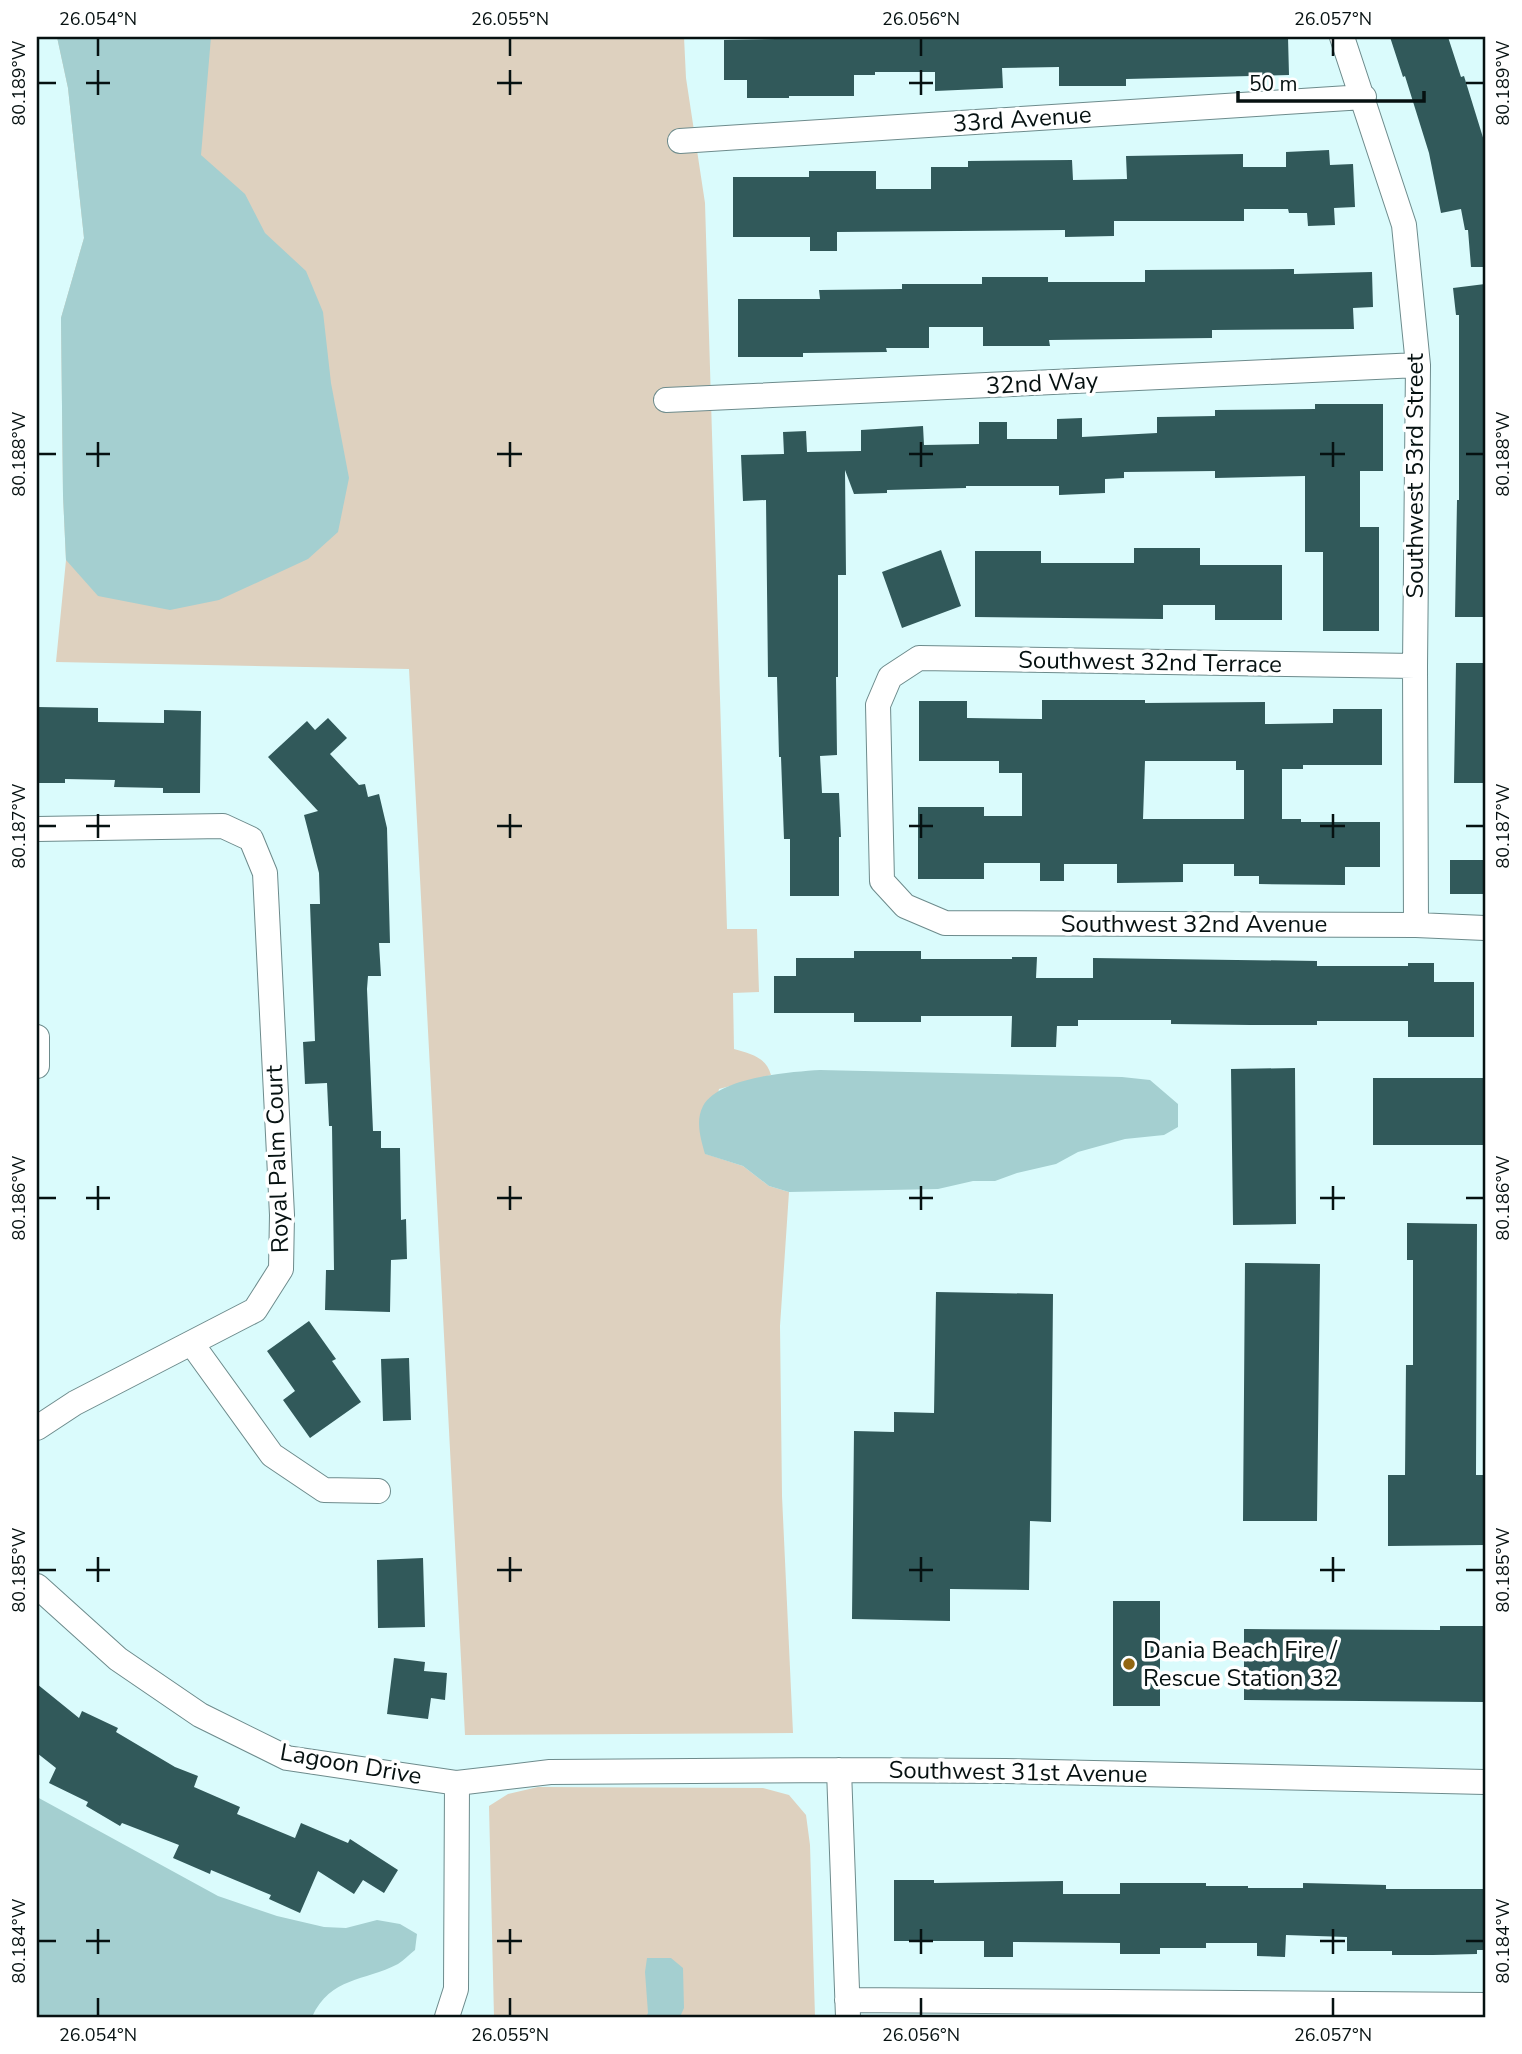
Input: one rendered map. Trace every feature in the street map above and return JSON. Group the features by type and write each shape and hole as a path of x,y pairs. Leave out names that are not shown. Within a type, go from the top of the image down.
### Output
{"street":[{"name":"Southwest 53rd Street","path":"1342,37 1364,97 1404,225 1418,365 1416,925"},
{"name":"33rd Avenue","path":"680,141 1364,97"},
{"name":"32nd Way","path":"666,400 1418,365"},
{"name":"Southwest 32nd Terrace","path":"905,906 882,881 878,705 890,677 919,658 1415,666"},
{"name":"Royal Palm Court","path":"37,829 223,826 251,839 265,873 282,1214 281,1269 255,1310 75,1403 37,1428"},
{"name":"Southwest 32nd Avenue","path":"905,906 945,923 1416,925 1485,928"},
{"path":"37,1037 37,1066"},
{"path":"192,1344 272,1455 324,1490 378,1491"},
{"name":"Lagoon Drive","path":"37,1586 118,1659 138,1673 200,1715 287,1758 457,1783 550,1772"},
{"path":"839,1770 848,2009 1483,2009"},
{"name":"Southwest 31st Avenue","path":"550,1772 1005,1771 1485,1782"},
{"path":"447,2017 456,1989 457,1783"}],"shaded area":[{"path":"57,37 684,37 686,78 705,203 727,929 757,929 759,992 733,993 734,1049 762,1060 771,1075 719,1089 706,1154 743,1166 769,1186 789,1192 780,1326 782,1496 793,1733 465,1735 409,669 56,662 66,560 61,318 84,238 68,88"},
{"path":"538,1787 763,1788 789,1795 806,1815 810,1845 815,2017 494,2017 489,1806 508,1794"}],"water":[{"path":"57,37 211,37 201,155 245,194 265,233 306,271 323,312 331,383 349,478 338,532 308,559 219,600 170,610 98,596 66,560 61,318 84,238 68,88"},
{"path":"820,1070 1122,1077 1150,1080 1178,1104 1178,1127 1164,1135 1125,1139 1078,1152 1056,1164 995,1181 973,1181 938,1189 789,1192 769,1186 743,1166 705,1154 699,1118 703,1106 711,1096 739,1082 791,1072"},
{"path":"37,1797 218,1896 277,1916 324,1927 346,1928 377,1920 400,1924 417,1934 415,1950 398,1964 339,1987 320,2004 312,2017 37,2017"},
{"path":"647,1958 671,1958 683,1968 684,2008 680,2017 646,2017"}],"building":[{"path":"892,37 1288,37 1289,75 1126,79 1126,86 1059,86 1059,67 1002,68 1003,88 935,91 935,72 875,72 875,75 854,75 854,96 789,98 747,98 747,80 724,80 724,40"},
{"path":"1390,37 1448,37 1461,77 1464,76 1485,144 1485,267 1471,267 1468,230 1465,230 1461,209 1441,213 1429,153"},
{"path":"1329,150 1330,165 1353,164 1355,207 1334,208 1335,225 1308,226 1307,213 1289,213 1288,209 1244,209 1244,221 1114,221 1114,236 1065,237 1065,230 837,232 837,251 810,251 810,237 733,237 733,177 809,177 809,171 876,171 876,189 931,189 931,167 968,167 968,161 1072,160 1073,180 1127,179 1126,156 1243,154 1243,167 1286,167 1286,152"},
{"path":"1294,269 1294,274 1372,272 1373,307 1353,308 1354,329 1212,330 1212,338 1049,340 1050,346 983,346 983,327 929,327 929,348 886,348 887,352 803,353 803,357 738,357 738,299 820,299 819,290 902,289 902,284 982,284 982,277 1048,277 1048,282 1145,282 1145,270"},
{"path":"1485,284 1485,617 1455,617 1459,500 1459,315 1456,315 1453,288"},
{"path":"1315,404 1383,404 1383,471 1360,471 1360,527 1379,527 1379,631 1323,631 1323,552 1305,552 1305,476 1215,478 1215,471 1124,472 1124,478 1105,479 1105,493 1059,495 1059,486 966,486 854,494 845,470 846,575 838,575 837,755 820,756 822,793 839,793 839,896 790,896 790,839 784,839 777,677 768,677 766,500 743,501 741,455 784,454 783,432 806,431 807,452 861,451 861,430 923,426 924,445 979,444 979,422 1007,422 1007,439 1057,439 1057,419 1082,418 1082,437 1157,433 1157,417 1215,416 1215,410 1315,409"},
{"path":"1134,548 1200,548 1200,565 1282,565 1282,620 1215,620 1215,605 1163,605 1163,619 975,617 975,551 1041,551 1041,563 1134,563"},
{"path":"941,550 961,606 902,628 882,572"},
{"path":"1456,663 1485,663 1485,783 1454,783"},
{"path":"1042,700 1265,702 1265,724 1333,723 1333,709 1382,709 1382,765 1303,765 1303,769 1282,769 1282,819 1301,819 1301,822 1380,822 1380,867 1345,867 1345,885 1259,884 1259,876 1234,876 1234,864 1183,864 1183,882 1117,883 1117,864 1064,864 1064,881 1040,881 1040,863 984,863 984,879 918,879 918,807 984,807 984,816 1022,816 1022,773 999,773 999,761 919,761 919,701 967,701 967,718 1042,719","holes":["1145,761 1236,761 1236,770 1244,770 1244,819 1143,819"]},
{"path":"37,707 98,708 98,722 164,723 164,710 201,711 200,793 163,793 163,788 114,787 115,780 65,779 65,783 37,783"},
{"path":"328,718 347,738 330,754 359,785 365,784 368,797 379,794 387,828 390,943 379,943 381,976 368,976 367,989 373,1131 381,1131 381,1148 400,1148 401,1220 406,1219 407,1259 391,1260 390,1312 325,1310 326,1270 334,1270 332,1126 329,1126 327,1083 305,1084 303,1042 315,1041 310,904 320,904 319,873 304,815 318,811 268,757 307,721 315,730"},
{"path":"1450,860 1485,860 1485,894 1450,894"},
{"path":"854,951 921,951 921,959 1037,957 1036,978 1093,978 1093,958 1317,961 1317,966 1408,966 1408,963 1434,963 1434,982 1474,982 1474,1037 1408,1037 1408,1021 1317,1021 1317,1025 1250,1025 1171,1024 1171,1020 1078,1020 1078,1026 1057,1026 1056,1047 1011,1047 1012,1016 921,1016 921,1022 854,1022 854,1013 774,1013 774,976 796,976 796,958 854,958"},
{"path":"1295,1068 1296,1224 1233,1225 1231,1069"},
{"path":"1373,1078 1485,1078 1485,1145 1373,1145"},
{"path":"1407,1223 1477,1224 1476,1475 1485,1475 1485,1545 1388,1546 1388,1475 1405,1475 1406,1365 1413,1365 1413,1260 1407,1260"},
{"path":"1245,1263 1320,1264 1317,1521 1243,1521"},
{"path":"936,1292 1053,1294 1051,1522 1030,1521 1029,1590 950,1589 950,1621 852,1619 854,1431 894,1432 894,1412 934,1413"},
{"path":"309,1321 336,1359 332,1361 361,1402 310,1438 283,1400 295,1391 267,1351"},
{"path":"409,1358 411,1420 383,1421 381,1359"},
{"path":"423,1558 425,1627 378,1628 377,1560"},
{"path":"1113,1601 1160,1601 1160,1706 1113,1706"},
{"path":"1440,1626 1485,1626 1485,1702 1244,1700 1244,1629 1440,1630"},
{"path":"394,1658 425,1662 424,1671 447,1673 445,1700 431,1698 428,1719 387,1714"},
{"path":"37,1684 79,1718 82,1711 118,1728 116,1732 175,1767 198,1776 194,1787 240,1807 237,1814 295,1838 301,1823 348,1843 350,1839 398,1870 384,1893 363,1880 354,1894 318,1871 300,1913 269,1899 271,1895 211,1870 210,1874 173,1858 179,1845 122,1823 120,1826 86,1806 88,1802 49,1783 56,1768 37,1753"},
{"path":"894,1880 934,1880 934,1883 1063,1881 1063,1894 1120,1894 1120,1883 1206,1883 1206,1886 1303,1888 1303,1883 1386,1885 1386,1889 1485,1889 1485,1950 1477,1950 1477,1954 1392,1955 1392,1951 1347,1951 1347,1937 1286,1935 1285,1957 1257,1956 1257,1943 1206,1943 1206,1948 1160,1948 1160,1954 1120,1954 1120,1943 1013,1942 1013,1957 984,1957 984,1941 894,1941"}],"place":[{"name":"Dania Beach Fire / Rescue Station 32","path":"1129,1664"}]}
